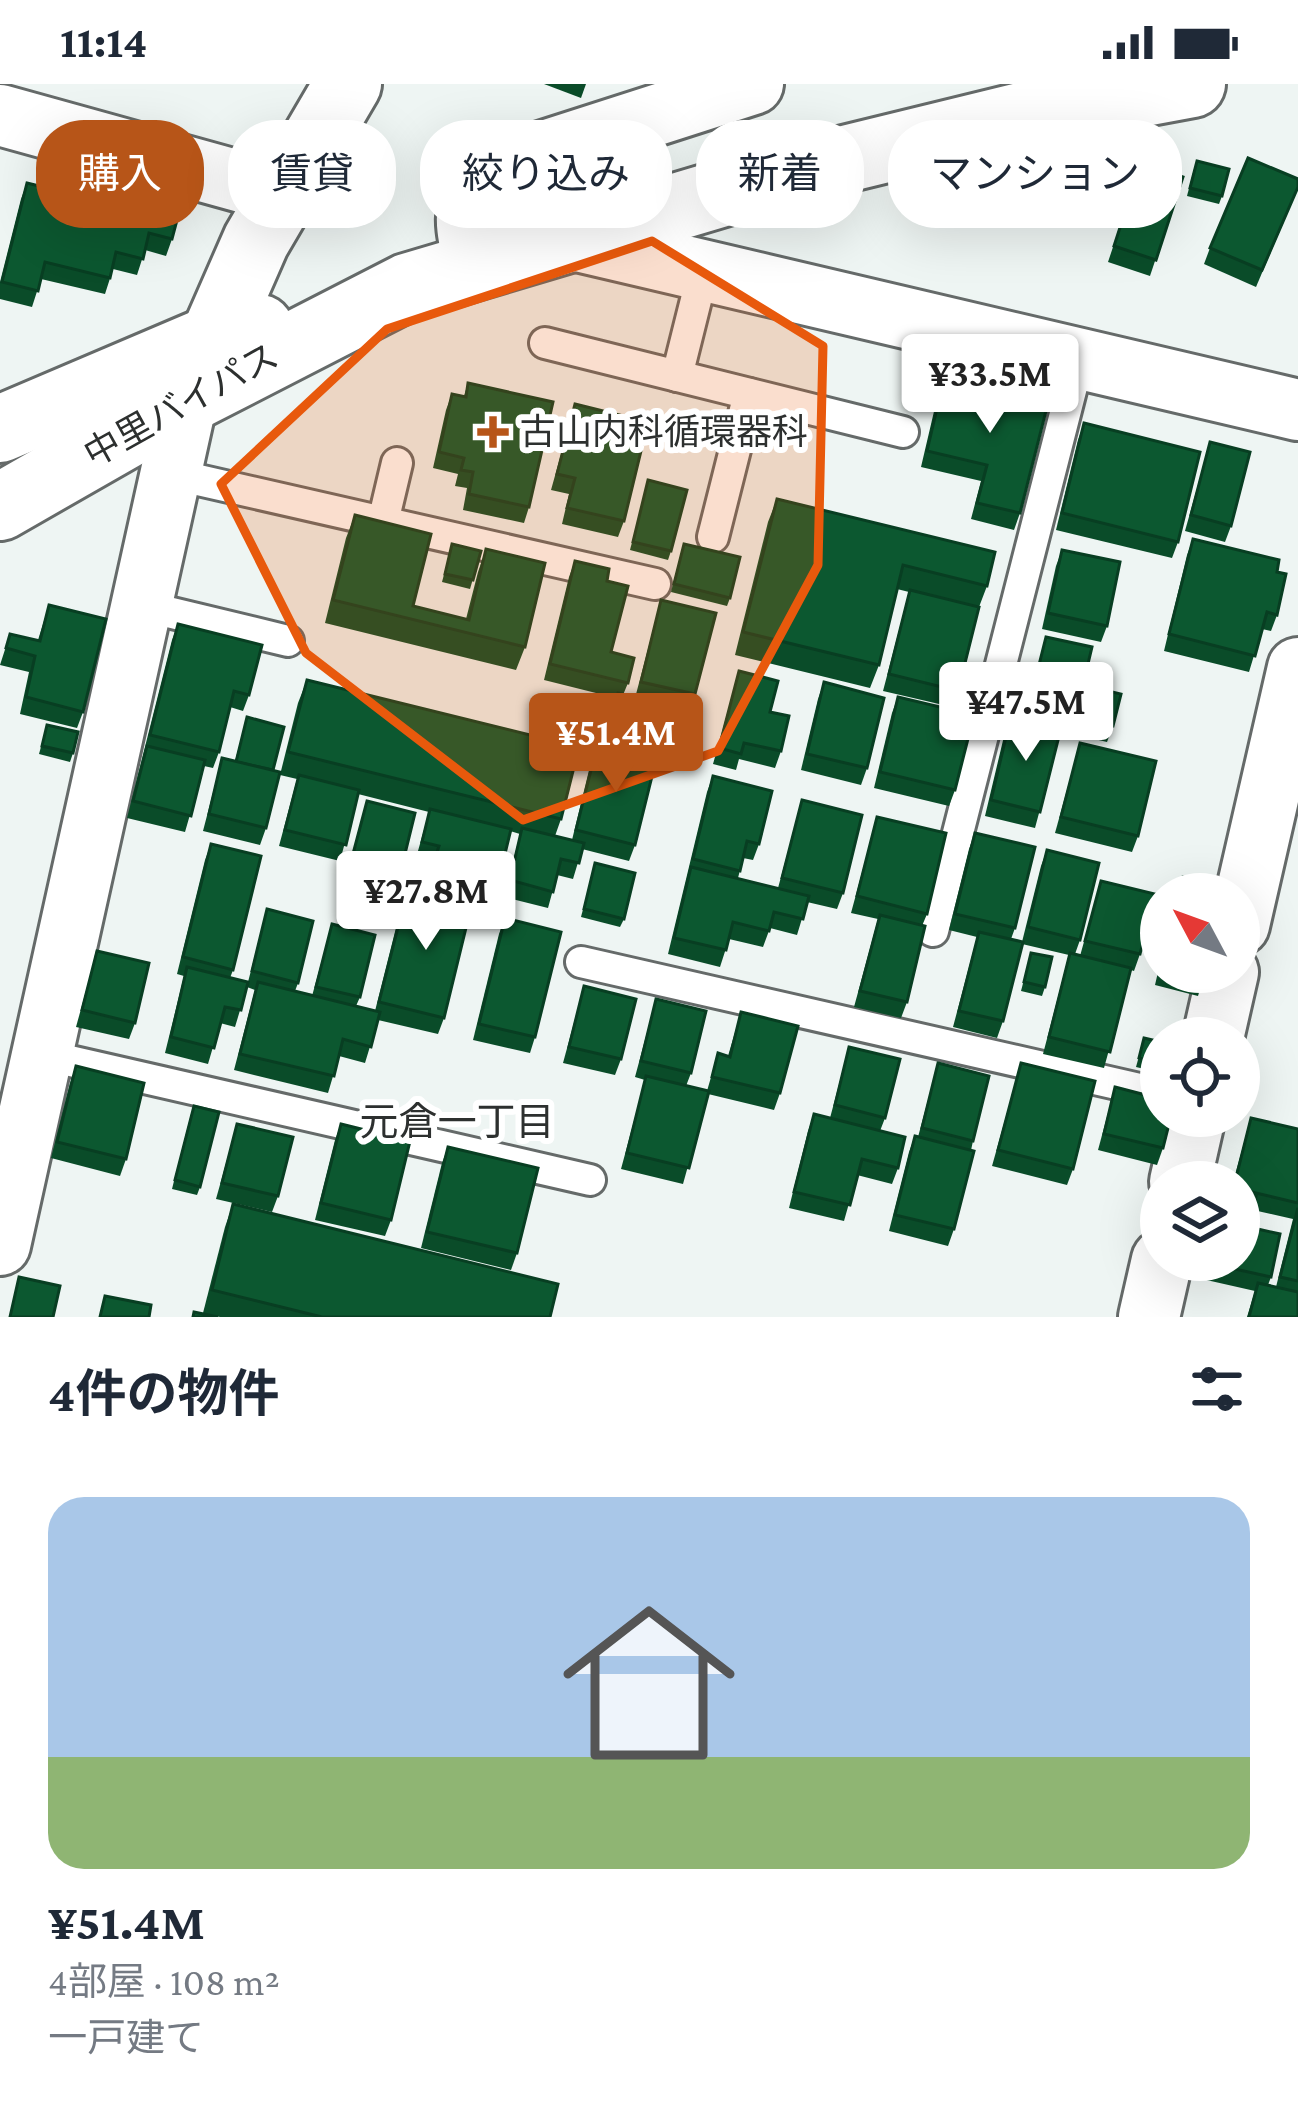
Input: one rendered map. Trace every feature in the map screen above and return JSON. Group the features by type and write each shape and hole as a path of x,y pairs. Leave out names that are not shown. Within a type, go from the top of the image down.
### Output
{"street":[{"path":"327,120 348,84"},
{"path":"474,265 464,215 474,188 504,164 753,84"},
{"name":"中里バイパス","path":"0,429 214,338 364,305 561,237 1002,120 1192,84"},
{"path":"0,115 228,178"},
{"path":"0,1245 187,400 264,228"},
{"path":"561,237 1298,410"},
{"name":"中里バイパス","path":"0,507 364,305"},
{"path":"1251,873 1298,668"},
{"path":"1149,1317 1157,1281"}],"lane":[{"path":"677,376 704,272"},
{"path":"545,343 903,432"},
{"path":"933,931 1079,359"},
{"path":"713,537 749,394"},
{"path":"383,522 398,463"},
{"path":"172,474 655,584"},
{"path":"143,605 288,641"},
{"path":"581,962 1140,1089"},
{"path":"44,1055 590,1180"}],"highlighted area":[{"path":"652,241 823,346 818,565 718,751 523,820 306,653 221,484 387,329"}],"building":[{"path":"1248,158 1298,179 1262,270 1210,248"},
{"path":"1197,161 1229,169 1222,196 1190,188"},
{"path":"27,183 36,185 36,228 175,228 172,239 149,233 143,259 116,252 110,278 45,262 38,291 2,282"},
{"path":"1120,228 1166,228 1156,260 1114,246"},
{"path":"945,374 1049,399 1020,513 977,503 987,465 927,451"},
{"path":"468,383 553,402 529,507 469,494 473,472 461,470 464,458 439,452 452,394 466,397"},
{"path":"575,404 648,422 624,521 567,508 575,478 557,474"},
{"path":"1084,423 1200,452 1178,542 1062,513"},
{"path":"1210,442 1250,452 1231,526 1191,515"},
{"path":"648,480 687,490 671,551 633,542"},
{"path":"777,499 995,552 987,586 903,565 879,665 743,632"},
{"path":"355,515 431,534 413,606 469,620 486,549 545,563 525,647 333,600"},
{"path":"1193,539 1279,560 1277,572 1286,574 1277,615 1267,612 1255,656 1169,634"},
{"path":"452,544 481,551 473,580 445,574"},
{"path":"684,544 740,557 730,598 674,584"},
{"path":"1062,550 1120,562 1107,626 1048,613"},
{"path":"575,561 609,569 607,581 628,586 611,652 634,658 628,683 550,664"},
{"path":"910,590 979,607 958,691 889,674"},
{"path":"661,600 716,613 695,694 641,682"},
{"path":"49,605 106,619 83,712 26,697 35,656 6,648 10,634 40,641"},
{"path":"178,624 262,645 249,695 234,691 219,752 150,735"},
{"path":"1046,637 1092,647 1083,685 1121,694 1113,726 1029,705"},
{"path":"739,671 778,681 770,712 789,716 781,751 744,743 741,754 719,748"},
{"path":"307,680 579,747 561,819 288,752"},
{"path":"824,682 884,698 867,768 807,754"},
{"path":"618,693 696,713 686,755 607,736"},
{"path":"898,697 974,715 955,790 880,772"},
{"path":"1011,716 1061,728 1040,812 991,800"},
{"path":"247,717 284,727 273,770 236,762"},
{"path":"47,725 78,732 73,753 42,746"},
{"path":"1080,743 1156,761 1138,836 1061,817"},
{"path":"147,746 205,760 191,816 133,801"},
{"path":"597,746 656,760 635,845 576,830"},
{"path":"222,758 280,772 266,828 209,814"},
{"path":"299,775 359,790 346,845 285,830"},
{"path":"713,776 772,791 759,844 747,841 740,871 693,859"},
{"path":"802,800 862,815 843,893 782,878"},
{"path":"367,801 415,813 402,866 353,854"},
{"path":"430,809 511,829 503,862 492,860 488,874 434,861 439,846 422,842"},
{"path":"877,817 946,833 927,914 857,896"},
{"path":"522,828 584,843 579,863 561,859 553,892 510,880"},
{"path":"975,833 1035,847 1015,928 955,914"},
{"path":"211,844 261,856 233,970 183,957"},
{"path":"1047,850 1099,863 1080,940 1028,927"},
{"path":"595,863 635,873 624,919 584,909"},
{"path":"691,867 809,896 803,919 774,912 769,931 733,922 726,950 674,938"},
{"path":"1101,881 1140,890 1140,954 1085,941"},
{"path":"408,888 472,903 444,1018 379,1002"},
{"path":"267,909 313,921 298,983 252,971"},
{"path":"880,915 925,926 907,1002 860,991"},
{"path":"505,918 561,932 535,1037 479,1024"},
{"path":"332,924 375,935 360,997 316,987"},
{"path":"979,932 1023,942 1003,1021 959,1011"},
{"path":"97,951 149,963 135,1023 82,1010"},
{"path":"1031,953 1052,957 1045,987 1024,982"},
{"path":"1070,953 1131,968 1110,1052 1049,1037"},
{"path":"187,967 248,982 241,1010 225,1007 214,1048 171,1037"},
{"path":"258,982 380,1012 371,1047 343,1039 334,1076 240,1054"},
{"path":"584,986 636,999 621,1059 569,1047"},
{"path":"656,999 706,1011 691,1073 641,1061"},
{"path":"741,1012 798,1026 780,1093 712,1077 718,1053 730,1057"},
{"path":"849,1047 900,1059 885,1118 835,1105"},
{"path":"938,1063 989,1076 973,1141 922,1128"},
{"path":"1021,1063 1095,1081 1073,1169 998,1150"},
{"path":"76,1066 144,1083 126,1159 57,1142"},
{"path":"646,1076 709,1091 689,1168 627,1153"},
{"path":"1115,1087 1140,1094 1140,1137 1166,1137 1163,1148 1104,1134"},
{"path":"194,1106 219,1112 200,1187 175,1180"},
{"path":"814,1114 905,1137 898,1168 862,1159 850,1205 794,1192"},
{"path":"1260,1120 1298,1129 1298,1203 1260,1194 1260,1161 1240,1161 1246,1137 1260,1137"},
{"path":"237,1124 293,1137 278,1196 222,1183"},
{"path":"341,1124 410,1141 391,1220 321,1203"},
{"path":"915,1136 974,1151 954,1229 895,1215"},
{"path":"448,1147 538,1168 517,1253 427,1232"},
{"path":"233,1204 558,1284 550,1317 322,1317 212,1290"},
{"path":"1298,1208 1298,1281 1280,1277"},
{"path":"1260,1229 1280,1234 1271,1277 1260,1275"},
{"path":"19,1277 60,1286 53,1317 10,1317"},
{"path":"1258,1283 1298,1292 1298,1317 1249,1317"},
{"path":"105,1296 151,1305 149,1317 100,1317"}],"place":[{"name":"古山内科循環器科","path":"493,432"}],"district":[{"name":"元倉一丁目","path":"457,1121"}]}
